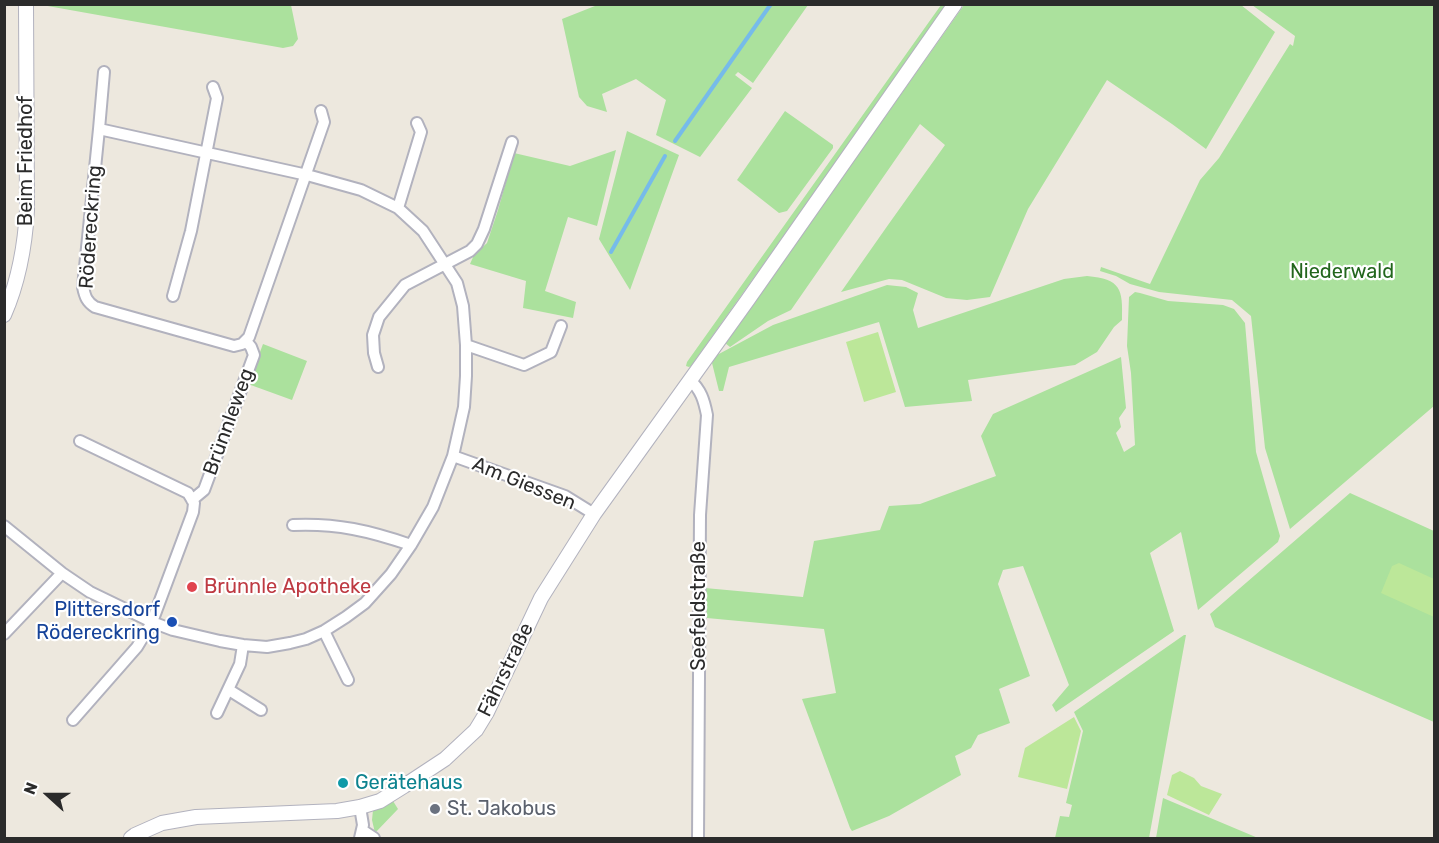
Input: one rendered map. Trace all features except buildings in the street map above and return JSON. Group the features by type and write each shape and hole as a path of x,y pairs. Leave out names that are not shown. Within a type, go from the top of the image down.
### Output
{"main road":[{"name":"Beim Friedhof","path":"4,315 10,303 25,240 27,210 26,4"},
{"name":"Fährstraße","path":"131,838 162,823 196,817 337,812 380,801 445,759 476,730 541,598 594,514 747,301 955,4"}],"street":[{"path":"4,526 62,573 90,592 152,622 196,636 243,645 267,647 306,639 324,631 365,603 391,574 411,545 433,507 453,456 464,407 466,345 463,306 457,282 423,231 398,208 361,190 307,175 99,129 104,72"},
{"path":"173,296 190,231 218,98 213,87"},
{"path":"246,341 307,175 324,122 321,111"},
{"path":"398,208 421,132 417,123"},
{"name":"Rödereckring","path":"99,129 83,287 85,297 102,310 234,346 246,341"},
{"path":"378,367 373,335 379,317 405,285 470,251 477,244 512,142"},
{"path":"466,345 524,365 551,352 561,326"},
{"name":"Brünnleweg","path":"192,500 204,490 254,355 246,341"},
{"name":"Seefeldstraße","path":"690,380 697,386 704,399 707,415 700,515 698,838"},
{"path":"73,720 137,647 152,622 193,512 194,503 188,493 80,441"},
{"name":"Am Giessen","path":"453,456 564,496 594,514"},
{"path":"293,525 315,524 355,528 411,545"},
{"path":"4,634 62,573"},
{"path":"324,631 348,680"},
{"path":"217,713 240,664 243,645"},
{"path":"229,690 261,710"},
{"path":"360,807 363,825 361,834 374,838"}],"green space":[{"path":"600,4 808,5 753,83 738,72 735,75 752,88 700,157 656,135 666,100 636,79 602,94 607,112 587,106 579,97 562,19"},
{"path":"42,5 291,5 298,39 293,46 283,48"},
{"path":"941,5 948,5 691,366 686,366 687,362"},
{"path":"964,5 1241,5 1275,32 1206,149 1107,80 1028,209 990,297 967,300 946,298 902,280 889,279 841,292 945,145 920,124 791,310 768,321 730,347 725,343"},
{"name":"Niederwald","path":"1252,5 1434,5 1434,406 1290,529 1265,448 1251,316 1232,300 1159,292 1130,284 1100,271 1101,267 1150,284 1200,180 1219,158 1290,44 1293,46 1295,36"},
{"path":"785,111 833,145 833,148 787,211 779,213 737,180"},
{"path":"627,131 679,155 630,290 599,239"},
{"path":"616,150 597,226 568,217 545,291 576,302 573,318 523,308 526,281 470,264 474,255 487,243 514,153 570,166"},
{"path":"1098,277 1113,283 1118,288 1122,300 1122,320 1114,327 1097,352 1075,365 968,380 972,401 905,407 879,322 729,367 723,391 719,391 712,363 717,355 773,325 887,285 906,287 918,293 913,310 918,328 1064,279"},
{"path":"1135,292 1168,301 1223,305 1234,309 1245,323 1256,452 1280,536 1278,542 1198,610 1181,532 1150,553 1174,631 1056,712 1052,705 1069,685 1023,566 1003,570 998,584 1030,676 999,689 1010,723 978,735 971,748 955,756 961,775 889,816 852,831 802,699 836,693 824,629 707,618 705,588 803,597 814,541 880,530 889,506 920,504 996,476 981,436 993,414 1121,357 1126,408 1119,418 1121,427 1116,433 1124,452 1135,445 1131,373 1127,346 1129,297"},
{"path":"878,332 896,392 864,402 846,342"},
{"path":"263,344 307,361 292,400 248,384"},
{"path":"1350,493 1434,531 1434,722 1215,627 1210,614"},
{"path":"1399,563 1434,579 1434,617 1381,593 1392,566"},
{"path":"1186,635 1149,838 1055,838 1060,816 1069,817 1072,805 1066,803 1083,731 1074,712"},
{"path":"1074,717 1081,731 1067,789 1018,777 1025,748"},
{"path":"1180,771 1194,778 1201,786 1222,794 1209,815 1167,795 1172,775"},
{"path":"1163,798 1258,838 1156,838"},
{"path":"393,801 398,809 375,833 372,820 373,810 382,803"}],"waterway":[{"path":"675,141 771,4"},
{"path":"611,252 665,156"}],"place":[{"name":"Brünnle Apotheke","path":"192,587"},
{"name":"Plittersdorf Rödereckring","path":"172,622"},
{"name":"Gerätehaus","path":"343,783"},
{"name":"St. Jakobus","path":"435,809"}]}
